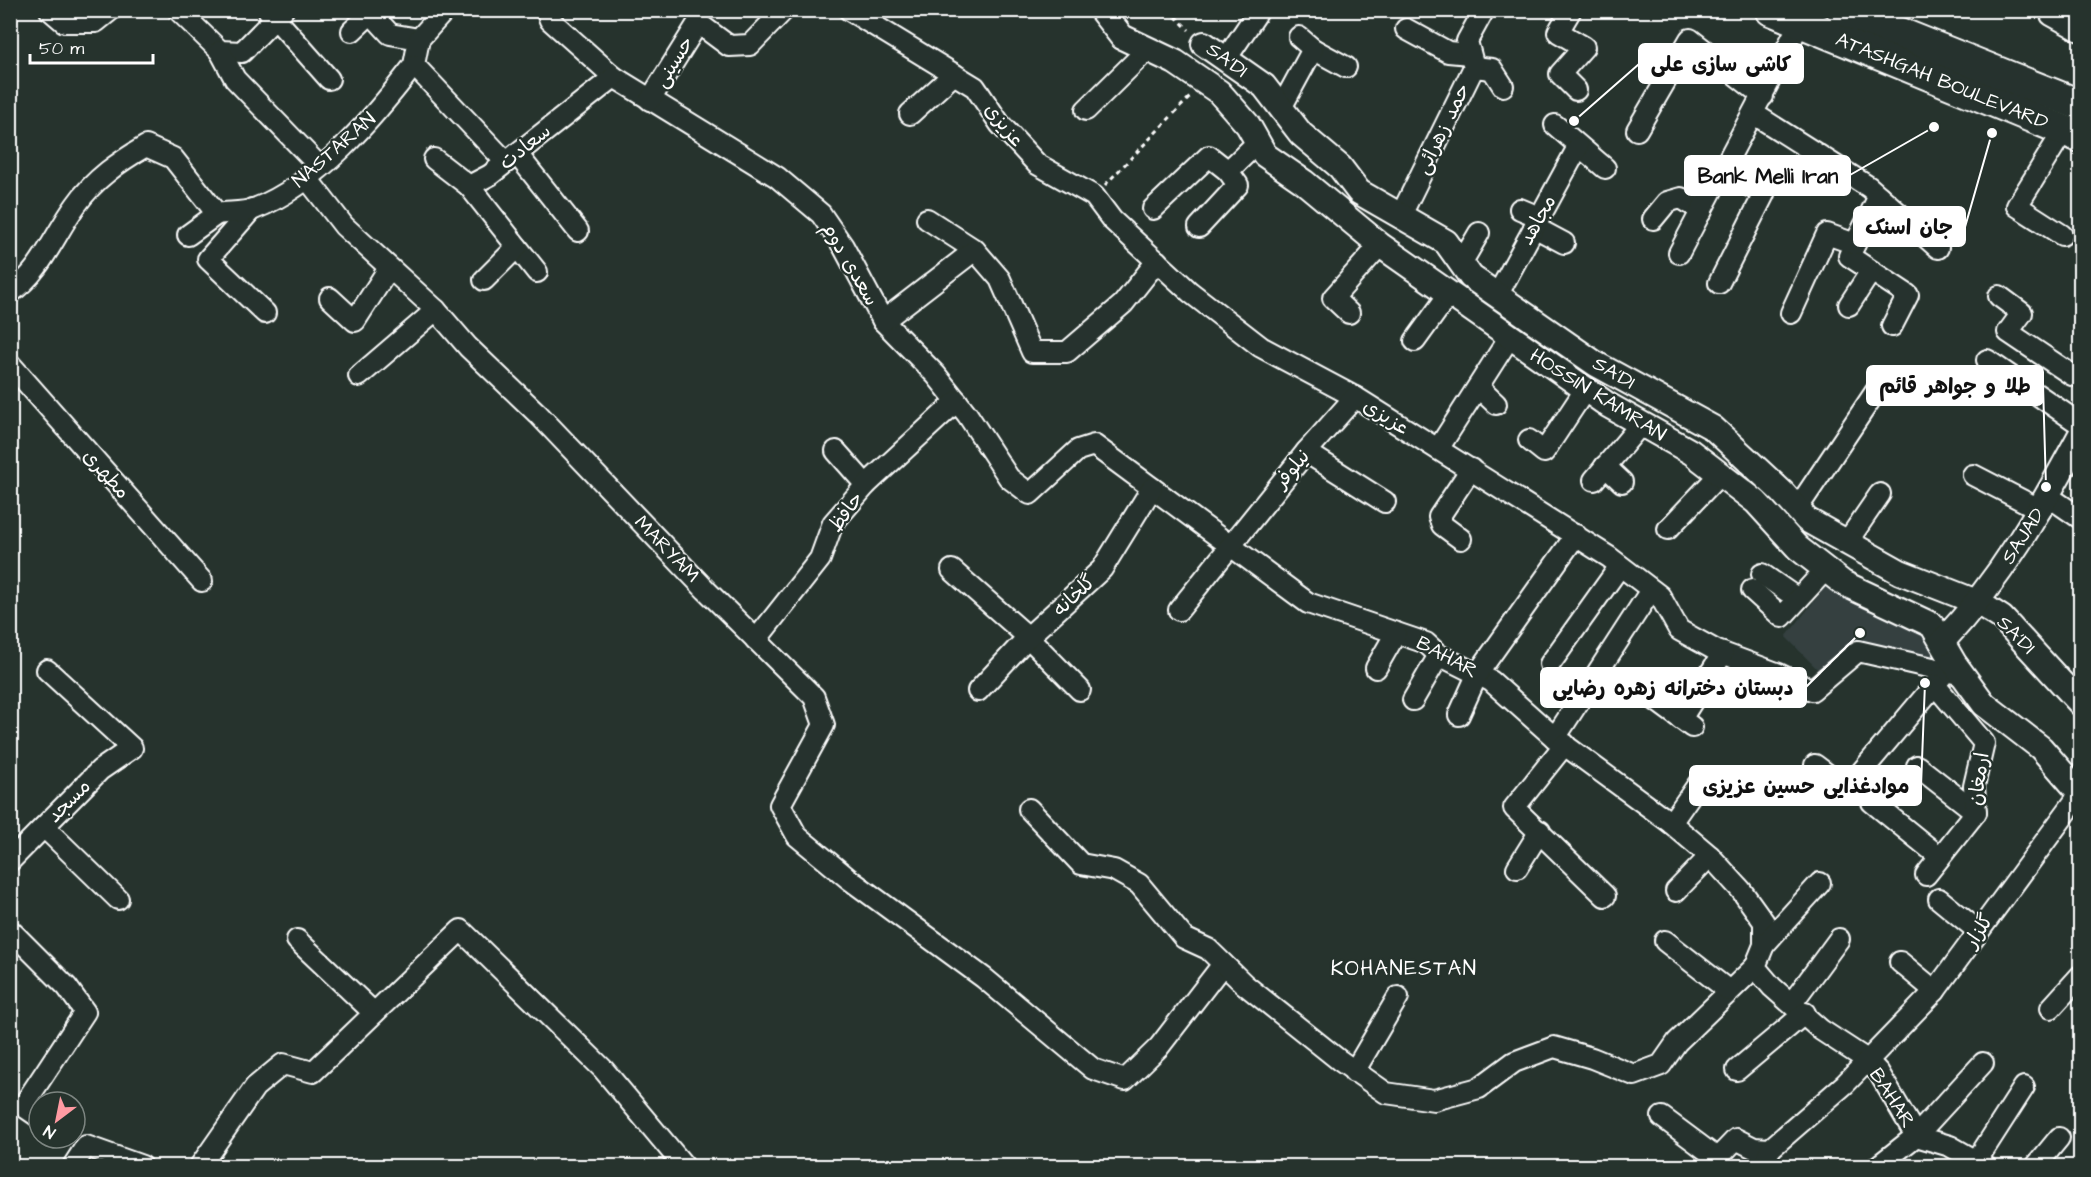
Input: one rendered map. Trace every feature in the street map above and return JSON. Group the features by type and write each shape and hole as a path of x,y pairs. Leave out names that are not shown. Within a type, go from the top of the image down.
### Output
{"main road":[{"name":"ATASHGAH BOULEVARD","path":"1771,10 2072,134"},
{"name":"ATASHGAH BOULEVARD","path":"1842,10 2080,105"}],"street":[{"path":"50,10 64,22 96,22 111,10"},
{"name":"MARYAM","path":"178,10 220,51 235,79 313,172 344,226 436,310 468,347 538,414 814,697 824,725 780,805 797,836 849,879 984,978 1093,1069 1125,1080 1160,1047 1223,964"},
{"path":"445,10 419,39 414,65 512,158 578,231"},
{"name":"سعدی دوم","path":"546,10 550,20 614,77 777,177 821,214 843,246 883,321 936,375 957,401 1009,478 1030,494"},
{"name":"عزیزی","path":"849,10 975,87 1000,124 1037,164 1094,196 1112,220 1190,292 1261,347 1355,398 1576,535 1660,596 1679,630 1723,653 1779,674 1812,690 1858,651 1948,677"},
{"name":"HOSSIN KAMRAN","path":"1101,10 1122,37 1175,62 1212,86 1248,125 1265,155 1304,182 1380,245 1586,390 1691,452 1756,502 1798,548 1826,569 1860,592 1932,625 1942,642 1948,677 2041,748 2080,794"},
{"path":"1212,86 1233,64 1259,10"},
{"name":"حمد زهرائی","path":"1401,214 1472,61 1467,41 1484,10"},
{"path":"1571,10 1558,32 1584,47 1560,74 1576,90"},
{"path":"352,31 370,12 390,34 419,39"},
{"path":"220,51 242,52 275,13 329,79"},
{"name":"حسینی","path":"650,100 698,23 729,45 750,45 778,13"},
{"path":"2051,15 2080,31"},
{"path":"1679,253 1800,23"},
{"path":"1406,29 1448,51 1492,69 1503,86"},
{"path":"1637,130 1690,39 1763,96"},
{"path":"1281,108 1306,43 1347,67"},
{"name":"SA'DI","path":"1204,44 1264,86 1301,134 1340,167 1359,192 1401,214 1446,242 1471,277 1596,364 1713,428 1782,492 1807,520 1900,572 1978,603 2002,618 2079,699"},
{"path":"1086,110 1148,49"},
{"name":"NASTARAN","path":"217,214 252,209 285,192 313,172 379,111 414,65"},
{"path":"910,114 954,74"},
{"name":"سعادت","path":"469,186 512,158 614,77"},
{"path":"1754,114 1879,196 1938,248"},
{"path":"1555,124 1578,147 1605,168"},
{"path":"2062,235 2017,206 2072,134"},
{"path":"1228,171 1258,142"},
{"path":"10,293 24,283 52,246 76,204 114,164 147,146 173,158 217,214 188,235"},
{"name":"مجاهد","path":"1498,294 1578,147"},
{"path":"1153,209 1209,156 1228,171 1238,185 1199,227"},
{"path":"434,159 469,186 537,272"},
{"path":"1719,284 1764,194 1723,171"},
{"path":"1879,196 1849,256 1908,295 1892,326"},
{"path":"1653,219 1667,202 1681,198 1702,211"},
{"path":"252,209 208,258 265,313"},
{"path":"1520,209 1564,243"},
{"path":"927,219 975,250 1000,279 1032,352 1067,352 1123,304 1157,261"},
{"path":"1462,262 1479,233"},
{"path":"1791,313 1827,234 1855,244"},
{"path":"1349,313 1333,298 1380,245"},
{"path":"484,280 518,247"},
{"path":"883,321 975,250"},
{"path":"330,298 355,321 389,268"},
{"path":"1849,305 1871,271"},
{"path":"1414,342 1449,294"},
{"path":"1999,297 2022,313 2008,332 2072,375 2080,377"},
{"path":"359,376 436,310"},
{"path":"1438,449 1509,338"},
{"path":"1987,360 2080,424"},
{"name":"مطهری","path":"10,364 202,581"},
{"path":"1797,509 1880,385"},
{"path":"1478,387 1496,404"},
{"path":"1529,440 1544,452 1586,390"},
{"name":"نیلوفر","path":"1179,610 1306,452 1355,398"},
{"name":"حافظ","path":"756,640 820,559 833,524 867,485 957,401"},
{"path":"1622,482 1600,473 1641,424"},
{"name":"SAJAD","path":"1942,642 1978,603 2044,503 2080,436"},
{"name":"BAHAR","path":"1030,494 1078,450 1094,445 1231,543 1308,603 1426,643 1439,655 1478,673 1491,681 1560,741 1671,823 1710,856 1741,890 1764,922 1764,945"},
{"path":"836,451 867,485"},
{"path":"1306,452 1385,502"},
{"path":"1461,539 1442,525 1439,517 1471,469"},
{"path":"1668,529 1720,474"},
{"path":"1973,475 2080,518"},
{"name":"گلخانه","path":"978,691 1028,637 1102,569 1152,488"},
{"path":"1846,542 1880,494"},
{"path":"1460,715 1478,673 1576,535"},
{"path":"1550,664 1620,566"},
{"path":"1757,582 1782,617 1826,569"},
{"path":"952,570 1028,637 1080,690"},
{"path":"1605,896 1514,808 1560,741 1651,590"},
{"path":"1376,668 1396,633"},
{"path":"1654,699 1687,723 1723,653"},
{"path":"1413,700 1439,655"},
{"name":"مسجد","path":"10,861 100,770 132,748 47,670"},
{"path":"1815,765 1847,789 1948,677"},
{"name":"ارمغان","path":"1926,875 1976,812 1974,786 1984,743 1948,677"},
{"path":"1917,766 1976,812"},
{"path":"1671,823 1701,780"},
{"name":"گلزار","path":"1767,1158 1867,1060 1913,1025 1935,991 1967,951 1978,931 2080,794"},
{"path":"1872,802 1940,857"},
{"path":"1029,809 1081,864 1114,870 1139,884 1184,938 1208,949 1244,984 1354,1072 1386,1093 1434,1100 1479,1088 1514,1062 1554,1047 1592,1058 1634,1075 1660,1065 1677,1042 1755,967 1764,945 1820,883"},
{"path":"44,826 118,899"},
{"path":"1517,868 1540,831"},
{"path":"1676,891 1710,856"},
{"path":"1939,899 1978,931"},
{"path":"10,930 67,987 85,1012 34,1090"},
{"path":"200,1167 255,1087 283,1064 313,1072 461,930 603,1069 684,1167"},
{"path":"1737,1070 1798,1008 1839,939"},
{"path":"297,940 374,1013"},
{"path":"1665,941 1730,991"},
{"path":"1900,962 1935,991"},
{"name":"BAHAR","path":"1755,967 1772,987 1821,1030 1867,1060 1879,1073 1916,1136 1950,1146 1981,1163"},
{"path":"2051,1008 2080,976"},
{"path":"1354,1072 1398,997"},
{"path":"1878,1167 1916,1136 1983,1063"},
{"path":"1981,1163 2024,1087"},
{"path":"1662,1117 1713,1162 1736,1139 1767,1158"},
{"path":"2036,1167 2059,1138"},
{"path":"87,1145 142,1167"},
{"path":"73,1167 78,1150"}],"path":[{"name":"SA'DI","path":"1169,10 1204,44"},
{"path":"1094,196 1212,86"}],"shaded area":[{"path":"1826,586 1845,590 1928,629 1939,648 1930,663 1868,641 1824,676 1786,637"}],"place":[{"name":"کاشی سازی علی","path":"1574,121"},
{"name":"Bank Melli Iran","path":"1934,127"},
{"name":"جان اسنک","path":"1992,133"},
{"name":"طلا و جواهر قائم","path":"2046,487"},
{"name":"دبستان دخترانه زهره رضایی","path":"1860,633"},
{"name":"موادغذایی حسین عزیزی","path":"1925,683"}],"district":[{"name":"KOHANESTAN","path":"1404,968"}]}
